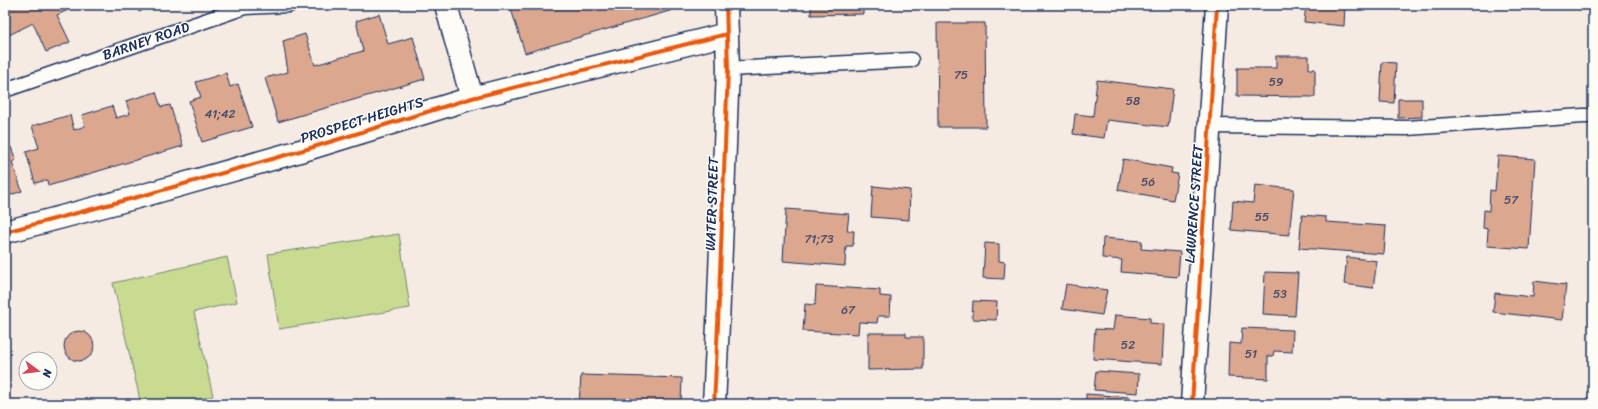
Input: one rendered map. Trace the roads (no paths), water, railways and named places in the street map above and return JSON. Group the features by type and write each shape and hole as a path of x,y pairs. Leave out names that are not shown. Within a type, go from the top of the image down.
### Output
{"street":[{"path":"446,5 472,98"},
{"name":"WATER STREET","path":"714,404 728,69 726,5"},
{"name":"LAWRENCE STREET","path":"1192,404 1217,5"},
{"name":"PROSPECT HEIGHTS","path":"5,232 145,195 307,149 472,98 727,34"}],"lane":[{"name":"BARNEY ROAD","path":"5,90 245,7 289,5"},
{"path":"728,69 911,60"},
{"path":"1210,126 1407,128 1593,116"}]}
